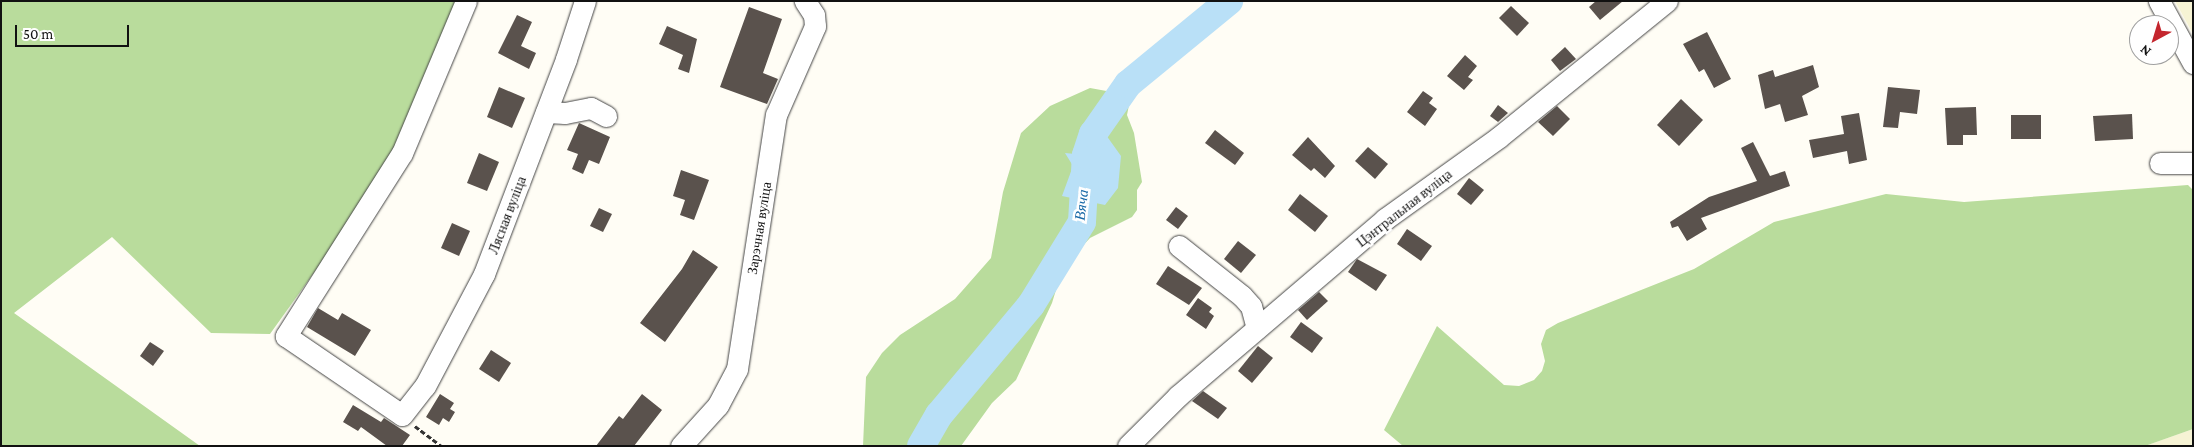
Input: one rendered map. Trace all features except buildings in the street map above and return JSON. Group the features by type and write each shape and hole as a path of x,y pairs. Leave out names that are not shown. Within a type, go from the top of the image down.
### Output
{"street":[{"path":"402,415 286,336 402,153 466,1"},
{"name":"Лясная вуліца","path":"402,415 425,386 484,274 546,112 585,1"},
{"name":"Зарэчная вуліца","path":"681,446 718,405 737,369 776,115 815,26 814,15 806,1"},
{"name":"Цэнтральная вуліца","path":"1128,446 1178,396 1385,219 1499,137 1667,1"},
{"path":"2159,1 2193,63"},
{"path":"546,112 565,113 591,108 606,116"},
{"path":"2160,163 2193,163"},
{"path":"1179,246 1242,296 1251,306 1257,328"}],"path":[{"path":"402,415 442,446"}],"shaded area":[{"path":"2175,1 2193,1 2193,34"},
{"path":"2193,429 2193,446 2145,446"}],"green space":[{"path":"1,1 457,1 394,161 270,334 211,333 112,237 14,313 200,446 1,446"},
{"path":"1090,88 1112,92 1127,99 1129,105 1127,115 1134,133 1142,182 1137,190 1137,210 1132,217 1090,238 1063,267 1052,303 1016,380 992,403 961,446 863,446 866,377 882,353 900,335 955,299 991,258 1003,192 1021,133 1050,106"},
{"path":"2188,185 2193,190 2193,429 2145,446 1403,446 1384,430 1437,326 1504,385 1519,386 1534,380 1542,371 1545,361 1541,344 1546,330 1558,323 1694,269 1774,222 1886,194 1964,202"}],"water":[{"path":"1093,134 1106,135 1121,156 1118,188 1105,205 1062,196 1073,166 1065,153 1086,155"}],"waterway":[{"name":"Вяча","path":"921,446 939,415 1031,305 1082,222 1086,155 1093,134 1128,84 1229,1"}]}
